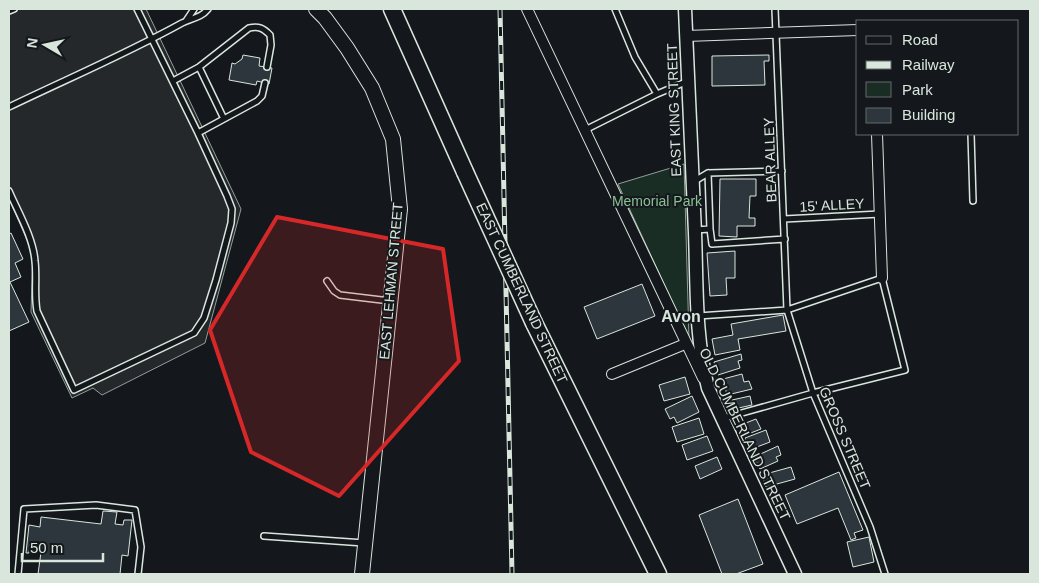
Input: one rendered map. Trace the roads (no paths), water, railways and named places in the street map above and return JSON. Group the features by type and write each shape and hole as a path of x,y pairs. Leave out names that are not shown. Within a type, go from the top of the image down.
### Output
{"highway":[{"name":"EAST CUMBERLAND STREET","path":"392,9 534,323 658,574"}],"main road":[{"name":"EAST LEHMAN STREET","path":"316,9 347,48 372,88 393,140 400,209 367,543 362,574"}],"street":[{"name":"OLD CUMBERLAND STREET","path":"527,9 685,344 723,418 795,574"},
{"name":"EAST KING STREET","path":"685,9 697,316 702,360 708,388"},
{"path":"686,36 856,30"},
{"path":"877,135 882,278"},
{"path":"612,374 685,344"}],"lane":[{"path":"9,11 14,9"},
{"path":"9,191 24,226 35,259 35,300 37,312 74,390 194,333 204,318 216,280 232,209 198,133 137,9"},
{"path":"186,21 194,9"},
{"path":"9,107 152,40 186,21 203,16 208,9"},
{"path":"615,9 635,57 657,94"},
{"name":"BEAR ALLEY","path":"775,9 787,310"},
{"path":"172,81 199,67 247,30 257,27 270,35 271,45 267,67"},
{"path":"199,67 224,120"},
{"path":"584,130 688,81"},
{"path":"198,133 257,102 262,96 265,83"},
{"path":"971,135 973,200"},
{"path":"692,182 708,173 782,171"},
{"path":"708,173 712,244 785,239"},
{"name":"15' ALLEY","path":"784,219 880,214"},
{"path":"694,230 710,229"},
{"path":"697,316 787,310 882,278 905,370 723,418"},
{"path":"327,282 340,295 391,301"},
{"name":"GROSS STREET","path":"787,310 813,393 870,527 884,574"},
{"path":"18,574 24,509 96,505 136,510 141,547 138,574"},
{"path":"264,536 367,543"}],"railway":[{"path":"500,9 512,574"}],"district":[{"name":"Avon","path":"681,316"}],"park label":[{"name":"Memorial Park","path":"657,201"}]}
